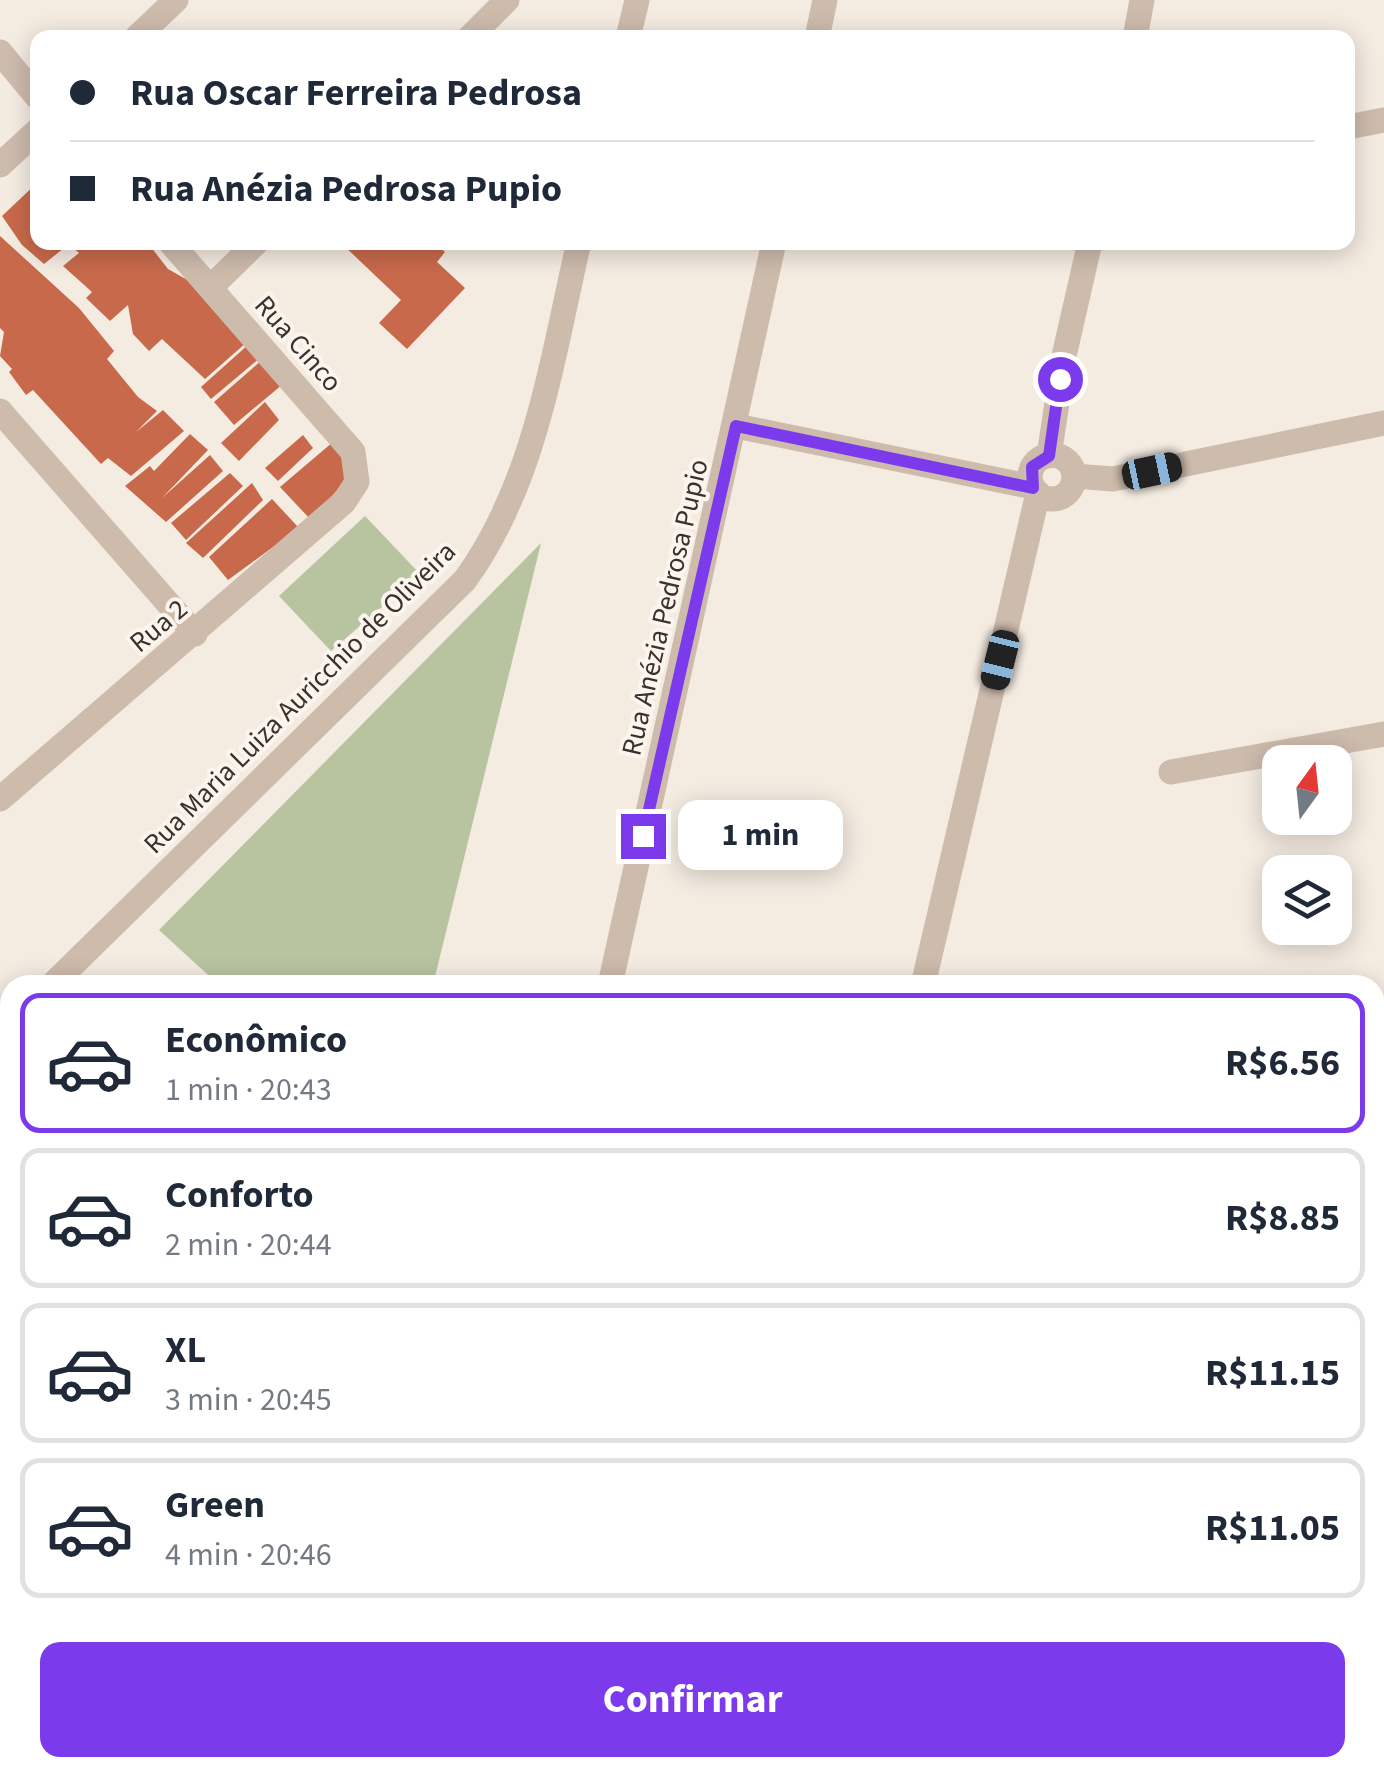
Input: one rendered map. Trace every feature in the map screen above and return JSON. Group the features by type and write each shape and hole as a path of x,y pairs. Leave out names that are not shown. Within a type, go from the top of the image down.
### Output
{"street":[{"path":"144,30 176,0"},
{"path":"477,30 508,0"},
{"path":"630,30 637,0"},
{"path":"819,30 825,0"},
{"path":"1136,30 1142,0"},
{"path":"0,52 30,88"},
{"path":"1355,126 1384,120"},
{"path":"0,165 30,137"},
{"name":"Rua Cinco","path":"177,250 353,452 358,474 352,494"},
{"path":"211,287 249,250"},
{"name":"Rua Maria Luiza Auricchio de Oliveira","path":"62,975 465,580 494,539 535,432 578,250"},
{"name":"Rua Anézia Pedrosa Pupio","path":"612,975 772,250"},
{"path":"1049,456 1064,356 1088,250"},
{"path":"0,411 196,634"},
{"path":"1074,476 1113,479 1384,423"},
{"path":"736,426 1035,490 1058,498 1070,490 1074,476 1063,458 1049,456 1032,467 1035,490 925,975"},
{"name":"Rua 2","path":"6,781 196,634 352,494"},
{"path":"1171,772 1384,734"}],"green space":[{"path":"365,516 420,574 331,651 279,596"},
{"path":"541,543 435,975 208,975 159,930"}],"building":[{"path":"30,190 30,250 62,250 44,264 22,245 2,216"},
{"path":"0,236 79,308 114,351 107,359 138,397 157,411 136,432 163,410 184,431 131,476 108,458 101,464 33,390 26,395 0,356 4,332 0,328"},
{"path":"76,250 153,250 168,269 191,282 247,342 205,379 162,339 149,351 133,334 128,305 110,321 86,298 92,292 63,266 79,253"},
{"path":"348,250 442,250 445,252 437,262 465,288 407,349 379,323 401,300"},
{"path":"250,343 261,357 211,399 201,387"},
{"path":"263,359 283,384 234,425 214,402"},
{"path":"265,402 279,420 239,461 221,443"},
{"path":"190,434 208,450 162,498 210,455 223,471 166,522 125,486 150,466 154,471"},
{"path":"303,435 313,448 278,481 265,468"},
{"path":"333,442 355,470 311,520 280,487"},
{"path":"230,473 243,486 186,540 171,523"},
{"path":"252,483 263,500 203,558 186,543"},
{"path":"272,499 299,528 228,580 209,557"}],"route":[{"path":"643,836 736,426 1033,488 1032,467 1049,456 1060,379"}]}
